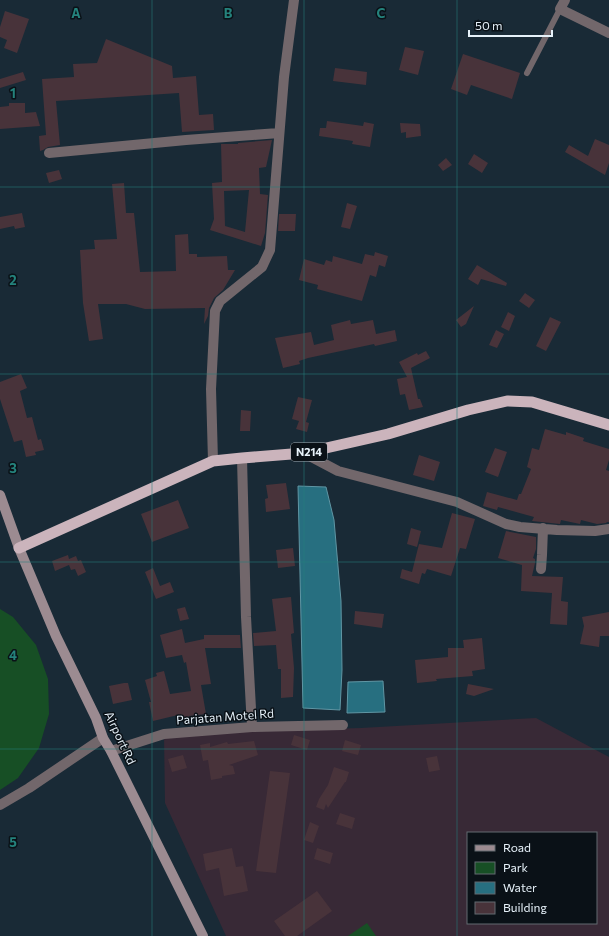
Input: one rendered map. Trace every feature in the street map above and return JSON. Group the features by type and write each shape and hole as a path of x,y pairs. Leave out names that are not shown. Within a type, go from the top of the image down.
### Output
{"highway":[{"name":"N214","path":"19,548 213,461 304,453 388,434 468,410 507,401 532,402 609,425"}],"main road":[{"name":"Airport Rd","path":"0,495 19,548 56,636 96,718 103,738 111,751 203,936"}],"street":[{"path":"213,461 212,389 215,311 220,301 262,267 270,250 284,77 294,0"},
{"path":"566,0 560,9 609,33"},
{"path":"49,153 279,133"},
{"path":"304,453 338,471 457,502 506,524 520,527 558,530 594,531 609,529"},
{"path":"242,458 246,617 252,727"},
{"path":"540,569 543,528"},
{"name":"Parjatan Motel Rd","path":"111,751 164,734 252,727 343,725"},
{"path":"0,805 29,788 103,738"}],"lane":[{"path":"527,73 560,9"}],"shaded area":[{"path":"536,718 609,757 609,936 226,936 165,803 164,734 361,728"}],"green space":[{"path":"0,609 13,617 36,645 48,679 49,714 39,748 18,778 0,790"},
{"path":"367,923 376,936 348,936"}],"water":[{"path":"298,486 326,487 334,520 341,601 342,670 340,710 303,708"},
{"path":"383,681 385,712 347,713 348,682"}],"building":[{"path":"5,11 29,19 17,53 4,48 7,40 0,37 0,27"},
{"path":"106,39 172,66 173,78 196,76 199,115 213,114 214,130 182,132 179,93 56,101 60,145 48,147 40,151 39,136 46,135 42,79 74,77 73,64 97,63"},
{"path":"405,47 424,51 418,75 399,70"},
{"path":"463,54 520,73 512,99 471,85 467,95 451,89"},
{"path":"335,68 367,72 366,85 333,81"},
{"path":"23,72 26,80 0,88 0,79"},
{"path":"9,103 25,103 25,113 36,112 40,126 0,129 0,107 9,106"},
{"path":"327,121 363,126 364,122 374,124 370,147 352,144 353,141 319,136 320,128 326,128"},
{"path":"400,123 420,124 421,136 406,138 406,132 401,133"},
{"path":"595,139 609,145 609,163 605,175 565,152 569,145 588,156"},
{"path":"272,140 266,167 259,168 260,194 268,195 265,233 261,246 210,230 214,219 212,183 222,182 221,144","holes":["249,190 245,232 225,226 224,191"]},
{"path":"474,154 488,163 482,173 468,164"},
{"path":"446,158 452,165 443,171 438,165"},
{"path":"59,170 62,179 49,183 46,173"},
{"path":"124,183 126,213 134,213 140,272 176,271 175,235 188,234 189,254 197,254 197,257 227,256 228,270 235,270 223,290 214,298 204,324 205,308 145,309 126,304 98,304 103,339 89,341 83,303 80,250 95,249 94,240 117,239 112,184"},
{"path":"347,203 357,206 350,229 341,227"},
{"path":"22,213 25,227 15,229 14,226 0,229 0,217"},
{"path":"279,214 296,214 295,231 278,231"},
{"path":"375,252 388,256 385,267 379,265 376,277 370,275 362,301 317,289 318,285 299,280 304,259 324,265 326,260 332,262 333,256 362,264 365,254 374,256"},
{"path":"477,265 507,283 506,286 481,279 478,285 468,279"},
{"path":"525,293 535,300 529,308 519,301"},
{"path":"474,306 466,324 461,327 456,320"},
{"path":"508,312 515,316 509,331 501,327"},
{"path":"550,317 561,322 546,351 536,346"},
{"path":"350,320 351,324 373,320 376,334 395,330 397,341 375,346 374,344 308,358 299,361 300,364 283,368 275,338 311,332 314,345 334,340 331,325"},
{"path":"496,330 504,334 497,348 489,345"},
{"path":"426,351 430,358 411,368 418,399 420,399 423,407 409,410 405,394 400,395 397,379 407,377 399,362 417,353 418,355"},
{"path":"21,374 27,388 20,391 27,418 32,417 38,440 41,439 44,450 35,452 36,455 26,457 22,440 14,442 0,399 0,382"},
{"path":"298,397 312,400 306,422 309,423 307,432 296,429 299,421 292,419"},
{"path":"241,410 251,411 250,431 240,431"},
{"path":"545,429 566,435 566,432 584,438 583,441 609,449 609,460 606,470 609,471 609,522 597,524 581,520 580,524 561,520 560,524 532,521 534,517 498,507 497,510 483,506 487,492 517,500 531,469 527,467 532,448 539,450"},
{"path":"495,448 507,452 498,477 485,472"},
{"path":"419,455 440,462 434,481 413,475"},
{"path":"286,483 290,509 266,512 265,499 268,498 266,485"},
{"path":"178,500 189,528 152,542 141,514"},
{"path":"452,513 475,519 466,549 460,548 451,576 427,569 425,574 422,573 419,584 400,578 402,569 412,572 419,544 442,548"},
{"path":"411,528 421,531 417,547 407,544"},
{"path":"506,531 536,537 536,549 533,558 535,559 535,563 532,576 563,577 561,601 568,602 567,625 550,624 552,593 521,591 522,565 498,558"},
{"path":"293,548 295,566 278,568 276,550"},
{"path":"68,555 69,559 76,556 78,561 81,560 86,572 78,576 75,569 71,570 69,565 55,571 52,561"},
{"path":"153,568 160,586 170,582 174,592 156,599 145,572"},
{"path":"291,597 294,633 291,634 294,668 293,697 281,698 281,669 278,669 276,645 254,646 253,633 276,631 272,599"},
{"path":"185,607 189,619 180,621 177,609"},
{"path":"355,611 384,614 382,628 354,624"},
{"path":"609,612 609,636 600,636 599,647 580,644 584,626 582,617"},
{"path":"182,629 185,643 204,639 204,635 240,635 241,648 205,648 211,684 201,685 206,714 189,716 189,718 179,720 178,715 153,721 149,702 151,702 145,680 157,676 156,673 164,671 170,694 191,691 186,662 184,663 182,655 166,658 160,635"},
{"path":"482,638 485,669 472,671 473,676 436,679 437,681 417,683 415,660 448,657 448,648 464,648 463,640"},
{"path":"128,683 132,700 113,704 109,686"},
{"path":"468,684 494,689 474,696 466,694"},
{"path":"294,735 310,740 307,750 291,745"},
{"path":"345,740 361,745 358,755 342,751"},
{"path":"254,741 258,755 229,765 233,766 235,774 222,776 222,778 211,780 208,760 203,761 200,745 210,743 210,747 227,742 228,744"},
{"path":"183,755 187,768 172,772 168,759"},
{"path":"437,756 440,770 429,772 426,758"},
{"path":"334,767 349,772 346,782 328,808 326,804 324,810 316,807 328,785"},
{"path":"270,771 290,773 276,873 256,871"},
{"path":"340,813 355,818 352,829 336,824"},
{"path":"310,822 319,826 313,843 304,840"},
{"path":"232,848 236,867 243,866 248,891 224,896 219,868 206,871 203,854"},
{"path":"317,848 333,853 330,864 314,859"},
{"path":"317,891 332,911 297,936 285,936 274,921"}]}
